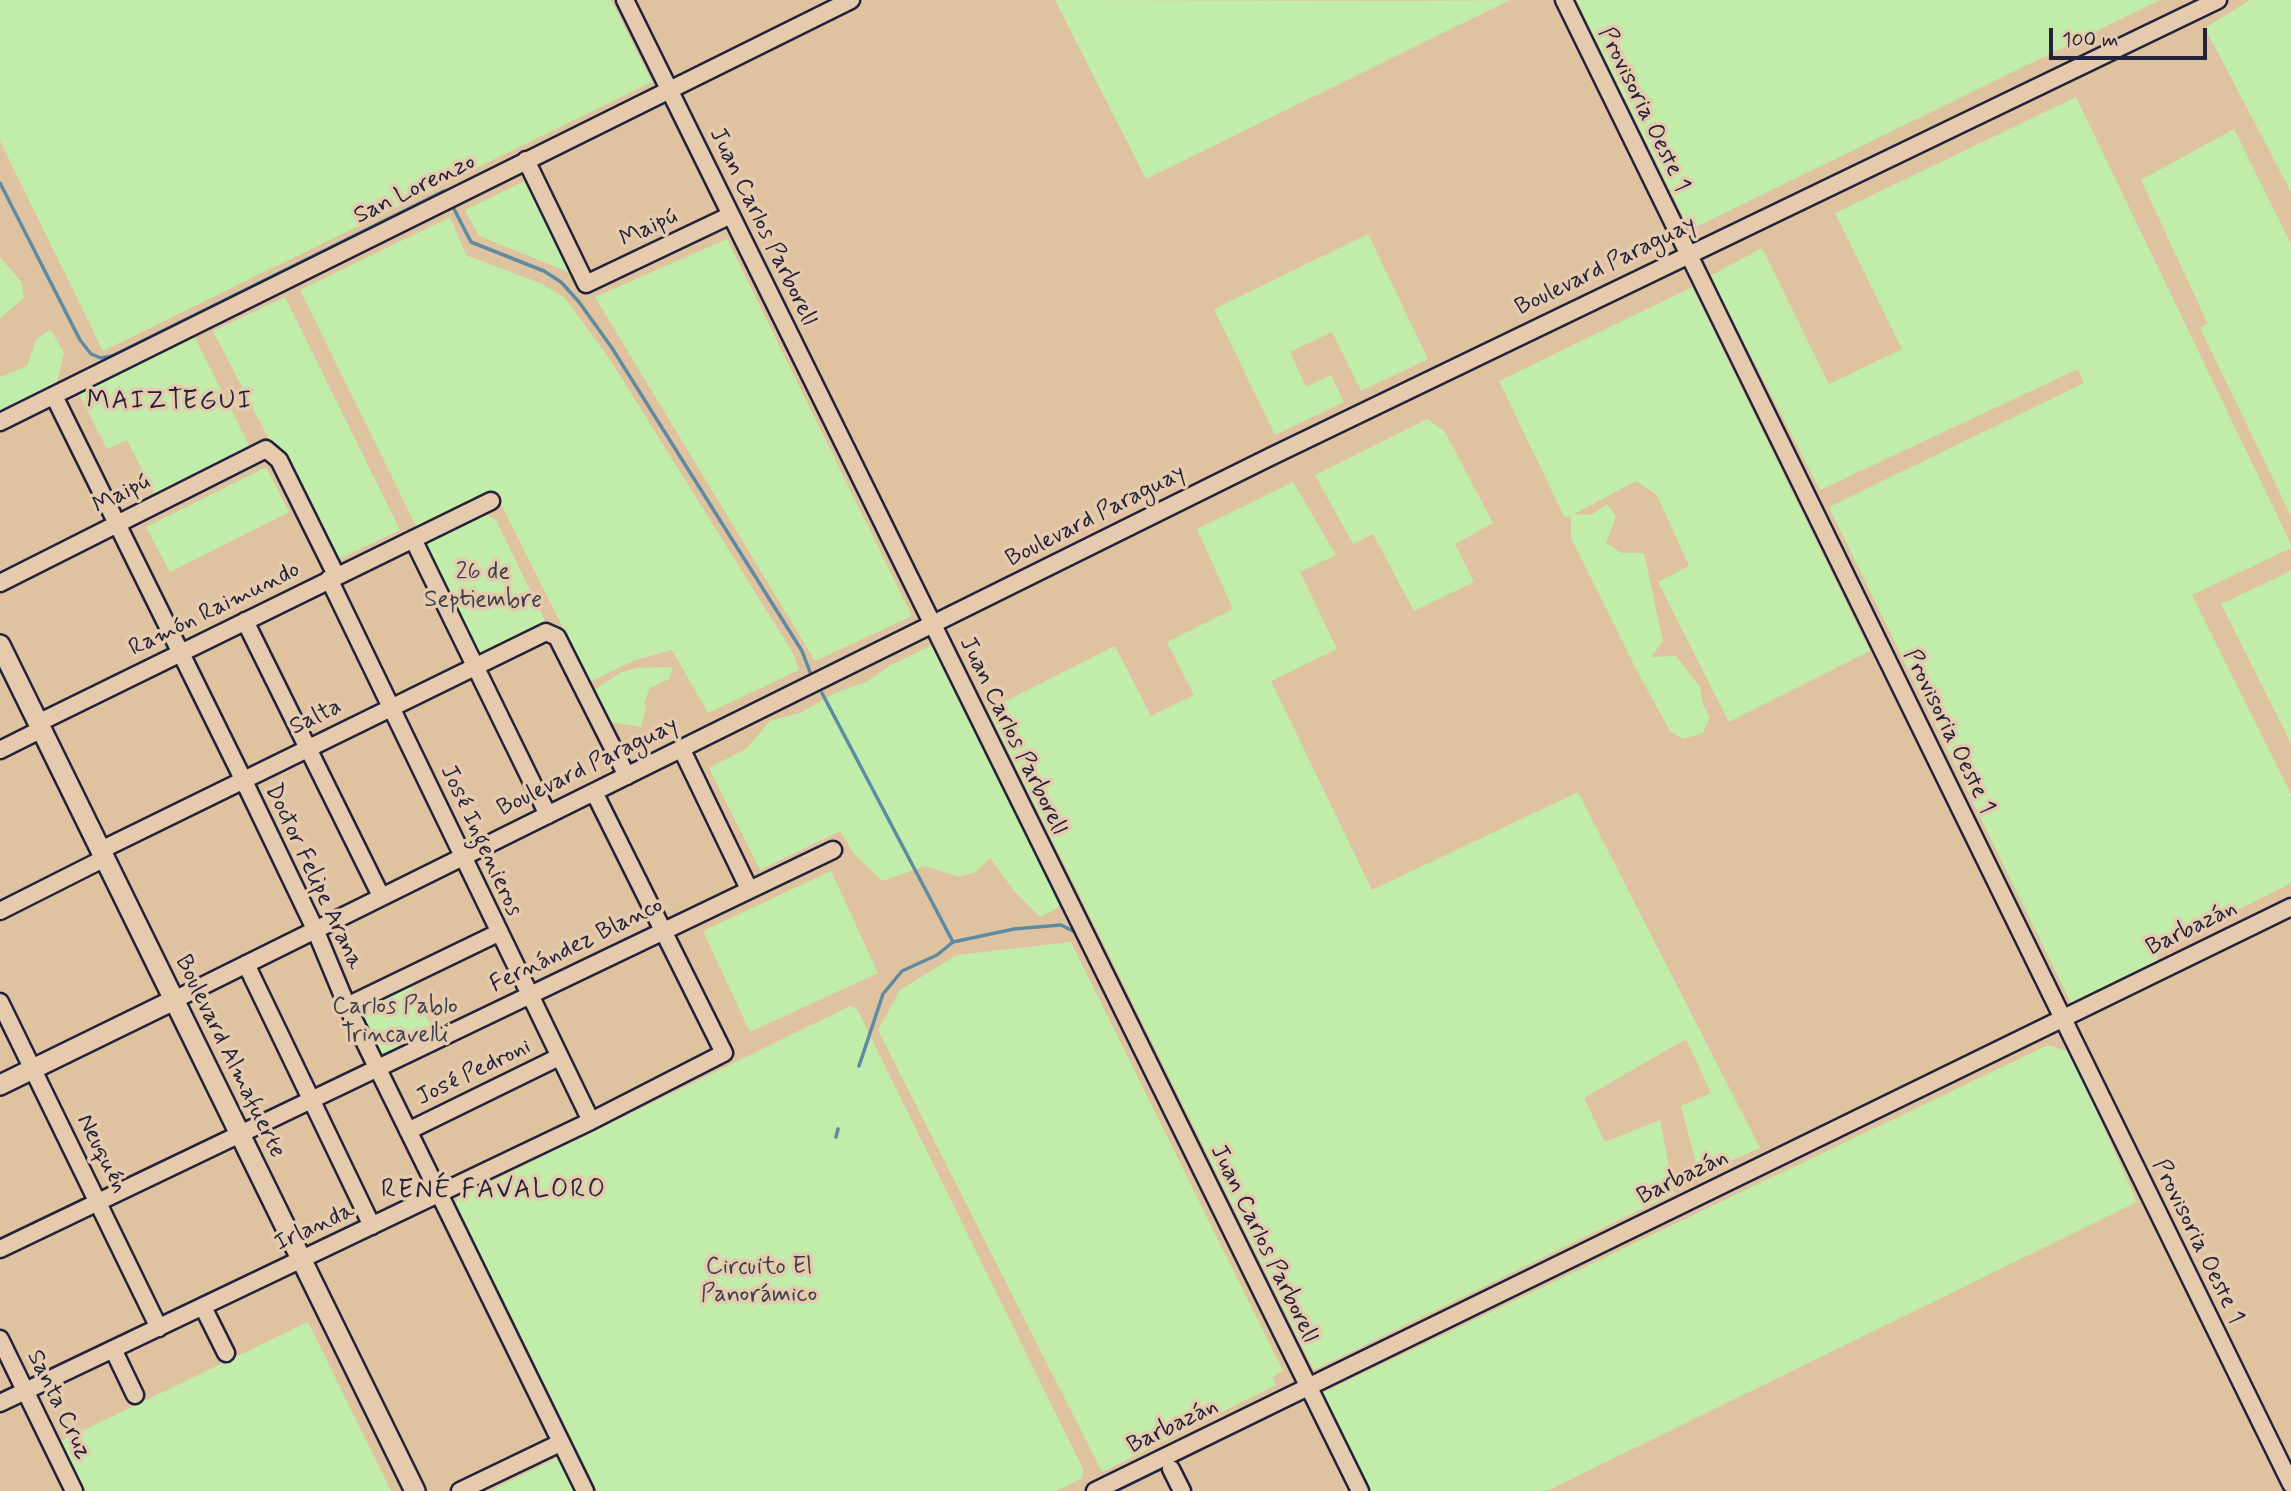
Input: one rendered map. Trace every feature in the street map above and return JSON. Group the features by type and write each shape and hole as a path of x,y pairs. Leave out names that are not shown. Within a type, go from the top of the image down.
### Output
{"main road":[{"name":"Boulevard Almafuerte","path":"0,645 415,1491"},
{"name":"Boulevard Paraguay","path":"0,1085 174,1000"}],"street":[{"name":"Juan Carlos Parborell","path":"625,0 1360,1491"},
{"name":"San Lorenzo","path":"0,422 850,0"},
{"name":"Provisoria Oeste 1","path":"1564,0 2291,1485"},
{"name":"Boulevard Paraguay","path":"174,1000 1689,254 2218,0"},
{"name":"Maipú","path":"526,160 586,284 731,215"},
{"name":"Doctor Felipe Arana","path":"54,396 243,779 347,1006 585,1491"},
{"name":"Maipú","path":"0,583 266,449"},
{"name":"José Ingenieros","path":"266,449 279,460 391,707 591,1121"},
{"name":"Ramón Raimundo","path":"0,750 40,726 180,653 491,501"},
{"path":"413,538 548,815"},
{"path":"245,621 381,896"},
{"name":"Salta","path":"0,911 243,779 475,666 552,632 557,637 627,776"},
{"path":"682,750 749,889"},
{"path":"594,792 664,930"},
{"name":"Fernández Blanco","path":"0,1248 833,850"},
{"name":"Barbazán","path":"1095,1491 2291,907"},
{"name":"Irlanda","path":"0,1403 591,1121 724,1053 664,930"},
{"path":"347,1006 498,933"},
{"path":"246,964 372,1226"},
{"name":"Neuquén","path":"0,1002 99,1200 159,1328"},
{"name":"José Pedroni","path":"408,1131 559,1057"},
{"path":"203,1307 226,1353"},
{"name":"Santa Cruz","path":"0,1339 74,1491"},
{"path":"113,1349 135,1395"},
{"path":"460,1491 560,1443"},
{"path":"1171,1469 1182,1491"}],"green space":[{"path":"0,0 611,0 652,82 103,351 0,141"},
{"path":"1055,0 1407,1 1510,0 1146,179"},
{"path":"1576,0 2160,0 1690,230"},
{"path":"2250,0 2291,0 2291,192 2205,28"},
{"path":"2076,97 2291,544 2291,548 2192,595 2291,794 2291,883 2167,945 2155,938 2157,962 2072,1005 1829,507 2084,383 2078,369 1820,490 1710,276 1762,248 1829,384 1902,349 1835,213"},
{"path":"2234,129 2291,244 2291,516 2200,328 2208,324 2141,180"},
{"path":"527,180 573,274 479,236 465,210"},
{"path":"450,217 466,255 542,284 565,298 611,361 793,653 799,670 708,713 672,650 635,660 590,682 495,492 417,528 300,290"},
{"path":"1368,234 1428,359 1361,391 1332,332 1290,352 1306,387 1331,375 1344,402 1275,435 1214,309"},
{"path":"727,239 912,616 815,661 595,297"},
{"path":"0,257 22,283 24,298 0,318"},
{"path":"1692,287 1870,651 1729,722 1658,582 1689,566 1657,495 1636,481 1574,514 1591,515 1607,504 1616,516 1606,543 1622,553 1644,553 1663,641 1651,657 1676,656 1700,687 1703,705 1710,717 1703,733 1683,739 1670,731 1636,669 1571,538 1571,516 1565,518 1499,381"},
{"path":"285,297 400,530 337,560 285,453 271,443 213,331"},
{"path":"51,330 64,353 56,385 0,413 0,377 27,366 37,338"},
{"path":"193,334 250,447 156,497 127,440 107,449 78,392"},
{"path":"1427,419 1445,432 1493,523 1455,544 1474,582 1414,611 1373,534 1353,544 1315,475"},
{"path":"266,467 289,512 170,572 146,527"},
{"path":"1293,482 1336,555 1300,572 1337,649 1271,681 1372,890 1578,792 1760,1148 1699,1175 1681,1106 1711,1093 1686,1039 1584,1098 1605,1142 1660,1120 1674,1193 1314,1370 988,710 1115,646 1151,716 1194,695 1167,642 1233,609 1197,529"},
{"name":"26 de Septiembre","path":"485,514 496,520 545,621 543,627 479,659 424,544"},
{"path":"2291,571 2291,743 2221,604"},
{"path":"932,645 1060,901 1058,908 1040,917 1015,892 990,858 976,872 959,877 925,866 882,881 854,854 840,831 760,870 709,768 746,749 770,721 800,713 835,693 866,682 891,665"},
{"path":"673,667 669,679 650,688 644,702 646,707 641,727 610,722 594,690 620,673 636,668"},
{"path":"831,871 878,973 750,1032 703,931"},
{"path":"1071,942 1283,1371 1272,1377 1276,1385 1102,1472 878,1030 900,990 957,955"},
{"name":"Carlos Pablo Trincavelli","path":"409,983 435,1034 379,1057 359,1010"},
{"name":"Circuito El Panorámico","path":"850,1006 857,1009 1084,1471 1081,1479 1056,1491 597,1491 456,1204 458,1198"},
{"path":"2048,1045 2070,1052 2137,1202 1547,1491 1369,1491 1322,1393"},
{"path":"308,1322 391,1491 86,1491 61,1441"},
{"path":"559,1457 576,1491 490,1491"}],"waterway":[{"path":"0,183 80,340 91,354 101,358 112,356 444,191"},
{"path":"453,207 471,242 544,271 561,282 579,302 612,348 802,651 810,672"},
{"path":"822,693 953,942 937,955 902,971 883,994 859,1066"},
{"path":"953,942 1014,929 1061,925 1075,932 1079,938"},
{"path":"836,1137 838,1129"},
{"path":"1245,1275 1297,1383"},
{"path":"1116,1491 1305,1398"}],"district":[{"name":"MAIZTEGUI","path":"170,403"},
{"name":"RENÉ FAVALORO","path":"494,1192"}]}
